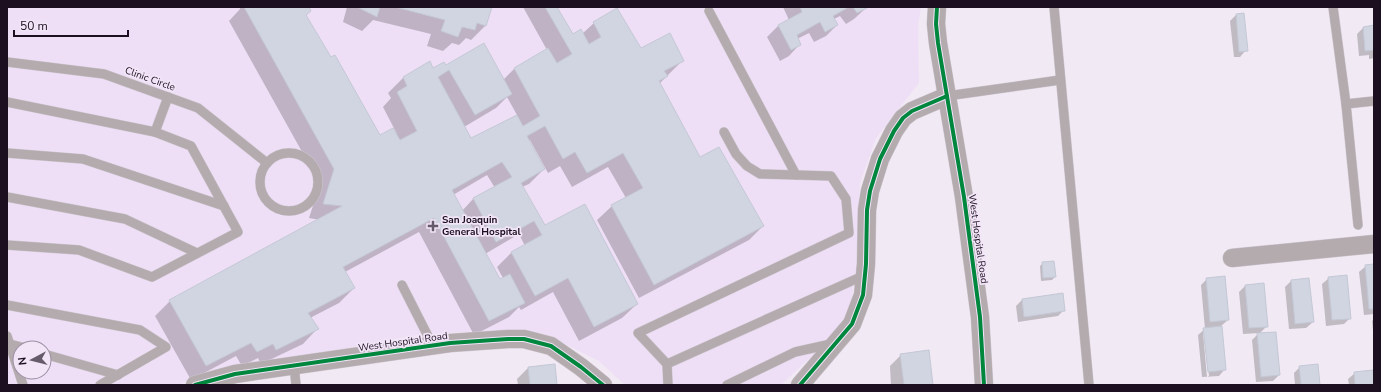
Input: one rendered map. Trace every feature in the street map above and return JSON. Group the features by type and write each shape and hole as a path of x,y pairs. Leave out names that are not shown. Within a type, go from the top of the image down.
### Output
{"street":[{"name":"West Hospital Road","path":"937,7 936,24 938,43 964,197 979,310 984,385"},
{"path":"800,385 852,324 863,295 867,210 870,191 880,159 894,131 903,118 912,111 947,96"},
{"path":"1232,258 1374,244"},
{"name":"West Hospital Road","path":"195,385 235,374 450,343 524,339 551,346 582,367 603,385"}],"lane":[{"path":"1054,7 1089,385"},
{"path":"1333,7 1346,104 1358,225"},
{"path":"709,11 796,175"},
{"name":"Clinic Circle","path":"7,62 104,74 198,108 267,163"},
{"path":"947,96 1060,80"},
{"path":"155,132 168,97"},
{"path":"1346,104 1374,101"},
{"path":"7,102 155,132 191,146 238,232 152,277 79,250 7,245"},
{"path":"668,385 667,364 638,333 849,233 846,199 831,176 760,174 746,166 736,154 724,132"},
{"path":"7,153 84,159 224,206"},
{"path":"283,153 293,153 303,156 311,162 316,170 318,189 314,198 299,210 285,210 272,205 263,194 260,181 262,171 267,163 274,157 283,153"},
{"path":"7,197 125,219 197,253"},
{"path":"667,364 865,275"},
{"path":"402,285 433,346"},
{"path":"7,305 140,330 166,347 100,385"},
{"path":"8,340 23,385"},
{"path":"727,385 795,352 835,343"},
{"path":"52,356 118,375"},
{"path":"294,366 296,385"}],"shaded area":[{"name":"San Joaquin General Hospital","path":"7,7 921,7 918,26 919,83 876,138 860,183 856,269 849,316 813,355 781,385 625,385 599,361 551,337 499,330 417,335 197,376 179,385 7,385"}],"building":[{"path":"244,7 309,7 311,11 306,15 331,57 335,55 380,135 393,128 400,140 417,131 397,92 407,86 403,77 430,61 433,68 444,62 446,65 484,43 512,94 475,115 449,70 438,77 471,138 517,115 523,126 540,116 514,68 548,48 557,63 572,54 545,7 557,7 573,34 581,29 589,44 601,37 593,22 617,8 641,48 670,33 684,61 664,71 668,76 659,81 700,157 719,147 764,226 654,285 611,205 643,188 623,153 587,173 575,152 563,159 545,126 527,136 545,169 521,183 545,225 585,204 638,304 594,327 568,278 535,296 511,252 542,235 534,221 496,242 473,198 512,177 502,162 452,190 500,279 510,274 525,303 489,321 434,218 343,267 355,288 308,313 319,329 276,350 273,344 257,352 251,343 206,366 169,300 342,206 323,204 334,169"},
{"path":"357,7 380,7 377,17"},
{"path":"395,7 492,7 486,26 477,23 475,30 462,27 458,37 441,31 445,20"},
{"path":"800,7 849,7 833,16 838,25 825,32 820,22 797,35 801,45 791,50 778,25 802,12"},
{"path":"853,7 866,7 867,8 857,13"},
{"path":"1244,13 1248,51 1239,52 1236,14"},
{"path":"1374,25 1374,50 1365,51 1363,27"},
{"path":"1054,261 1056,277 1043,278 1042,262"},
{"path":"1374,264 1374,309 1369,309 1365,265"},
{"path":"1347,275 1351,319 1332,320 1328,277"},
{"path":"1225,276 1229,320 1210,322 1206,278"},
{"path":"1309,278 1314,322 1295,324 1291,280"},
{"path":"1264,283 1268,327 1249,328 1245,285"},
{"path":"1063,293 1065,311 1024,317 1022,299"},
{"path":"1222,326 1226,370 1208,372 1203,328"},
{"path":"1276,332 1280,375 1261,377 1257,333"},
{"path":"929,350 933,385 904,385 900,354"},
{"path":"555,364 557,385 530,385 528,367"},
{"path":"1318,364 1320,385 1301,385 1299,366"},
{"path":"1373,370 1374,385 1355,385 1354,372"}],"cycle path":[{"path":"937,7 936,24 938,43 964,197 980,317 984,385"},
{"path":"800,385 852,324 863,295 866,264 867,210 870,191 880,159 894,131 903,118 912,111 947,96"},
{"path":"195,385 235,374 450,343 508,339 524,339 551,346 581,367 603,385"}],"place":[{"name":"San Joaquin General Hospital","path":"433,226"}]}
